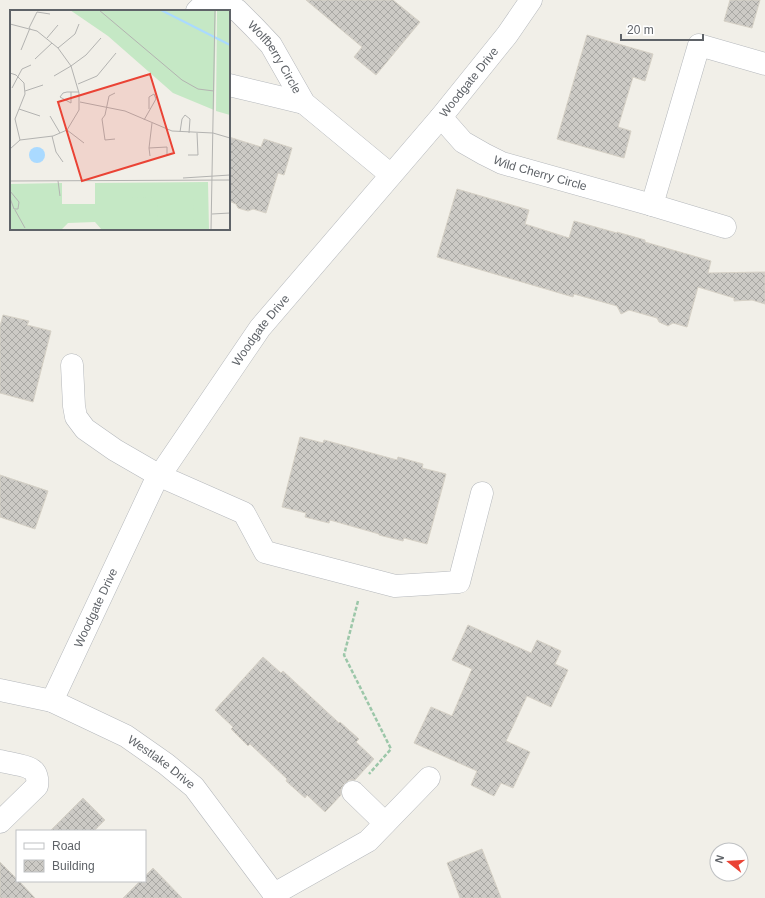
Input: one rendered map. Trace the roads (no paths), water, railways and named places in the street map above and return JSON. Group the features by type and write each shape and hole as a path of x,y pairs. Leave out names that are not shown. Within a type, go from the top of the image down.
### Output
{"street":[{"name":"Woodgate Drive","path":"52,701 154,484 260,328 441,117 507,35 531,0"},
{"name":"Wolfberry Circle","path":"198,10 200,8 217,5 237,10 271,45 304,103 391,175"},
{"path":"652,206 699,45 765,64"},
{"name":"Wolfberry Circle","path":"230,85 304,103"},
{"name":"Wild Cherry Circle","path":"441,117 463,142 502,163 725,227"},
{"path":"72,365 76,417 85,429 115,450 160,476 244,513 264,552 395,586 460,582 482,493"},
{"name":"Westlake Drive","path":"0,690 52,701 126,736 166,764 194,787 274,896"},
{"path":"0,761 32,769 38,781 37,786 0,822"},
{"path":"274,896 368,841 429,778"},
{"path":"353,792 386,823"}]}
